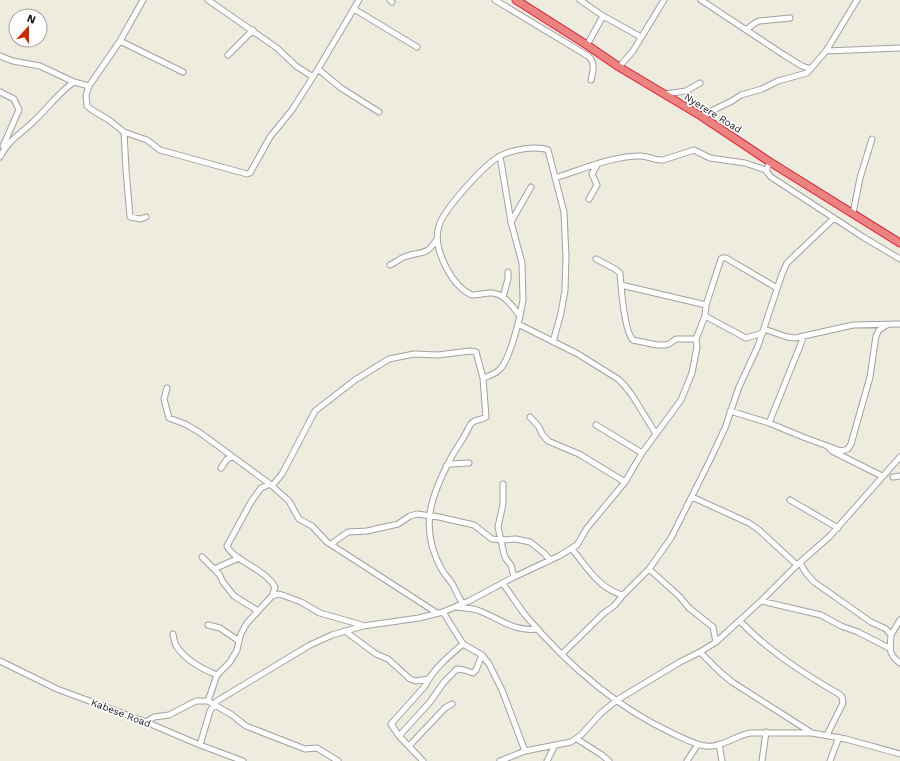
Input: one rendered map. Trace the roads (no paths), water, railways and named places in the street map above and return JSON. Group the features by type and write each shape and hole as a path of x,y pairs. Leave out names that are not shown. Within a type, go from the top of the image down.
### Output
{"highway":[{"name":"Nyerere Road","path":"516,0 619,67 701,116 770,162 900,243"}],"street":[{"path":"143,0 120,41 89,86 85,98 89,108 110,120 124,132 147,140 160,150 216,166 250,173 270,137 292,110 359,0"},
{"path":"208,0 253,30 277,48 302,70 313,77"},
{"path":"495,0 588,56 592,60 594,66 591,80"},
{"path":"580,0 603,16 641,37"},
{"path":"619,67 633,51 664,0"},
{"path":"701,0 747,29 784,55 802,66 811,69"},
{"path":"701,116 741,95 762,89 778,81 807,73 826,51 857,0"},
{"path":"354,9 417,47"},
{"path":"587,45 603,16"},
{"path":"747,29 759,21 790,18"},
{"path":"228,55 253,30"},
{"path":"120,41 183,72"},
{"path":"826,51 900,48"},
{"path":"0,56 13,61 40,66 74,82 89,86"},
{"path":"318,69 341,88 379,112"},
{"path":"2,150 12,139 34,121 65,88 74,82"},
{"path":"664,94 686,92 700,83"},
{"path":"0,92 14,99 19,110 0,157"},
{"path":"124,132 130,216 140,219 146,217"},
{"path":"853,213 860,178 872,139"},
{"path":"390,265 405,257 425,252 432,247 436,239 441,218 483,170 500,156 528,148 548,150 564,212 566,257 564,298 553,342"},
{"path":"555,178 623,158 639,156 663,160 694,150 710,158 745,163 766,170 766,173 771,177 900,259"},
{"path":"483,378 497,372 503,366 514,339 523,300 522,263 511,222 500,156"},
{"path":"766,170 770,162"},
{"path":"589,199 597,185 592,174 596,165"},
{"path":"511,222 531,187"},
{"path":"562,654 604,613 614,606 649,569 670,538 692,496 724,428 739,387 763,331 787,263 834,218"},
{"path":"436,239 443,262 458,286 472,295 494,293 504,297 520,316"},
{"path":"200,745 210,712 214,704 234,690 310,645 332,635 363,626 419,618 454,607 572,549 580,541 588,528 625,482 642,453 681,400 688,384 695,360 697,347 696,339 705,316 706,305 720,259 726,258 777,288"},
{"path":"596,259 618,270 620,273 627,325 633,340 657,345 665,345 676,339 696,339"},
{"path":"504,297 508,272"},
{"path":"621,285 706,305"},
{"path":"705,316 746,338 763,331 795,338 853,325 900,324"},
{"path":"518,324 578,354 626,386 656,434"},
{"path":"730,411 769,423 803,438 841,451 848,449 851,444 870,377 876,336 879,330 887,325"},
{"path":"769,423 804,336"},
{"path":"208,701 217,675 230,662 237,650 238,641 243,630 272,596 275,588 273,583 261,572 228,548 228,543 236,531 244,513 261,488 271,485 282,474 315,411 355,380 389,359 414,354 438,355 473,351 477,353 483,378 486,417 484,419 476,420 470,424 464,438 446,466 435,489 430,515 431,544 442,570 453,585 462,604"},
{"path":"167,388 164,399 169,418 185,424 199,432 271,485 289,501 299,519 312,526 324,539 440,612 463,644 482,655 489,664 502,690 525,752"},
{"path":"530,417 548,441 579,454 625,482"},
{"path":"596,425 642,453"},
{"path":"827,445 832,451 882,476"},
{"path":"221,468 227,459 232,457"},
{"path":"500,761 525,752 571,742 577,739 600,713 617,700 716,642 838,528 900,457"},
{"path":"446,466 451,464 469,463"},
{"path":"894,477 900,476"},
{"path":"503,484 503,504 498,527 506,559 511,565 514,577"},
{"path":"692,496 750,523 799,564 814,582 871,622 886,629 891,635"},
{"path":"790,500 838,528"},
{"path":"331,544 348,532 366,531 398,524 414,514 430,515 474,525 492,539 516,539 530,542 550,560"},
{"path":"572,549 604,586 623,595"},
{"path":"202,557 219,574 223,582 234,596 255,609 257,613"},
{"path":"214,569 240,558"},
{"path":"649,569 679,596 689,608 713,627 716,642"},
{"path":"503,584 538,629 578,669 648,722 698,744 706,746 719,744 741,735 766,732 812,732 839,737 900,754"},
{"path":"272,596 279,594 301,602 320,613 363,626"},
{"path":"761,601 821,615 889,648"},
{"path":"454,607 477,610 517,628 525,630 538,629"},
{"path":"740,620 758,639 806,675 842,697 843,703 827,735"},
{"path":"900,620 891,635 889,648 890,653 900,663"},
{"path":"208,624 220,628 238,641"},
{"path":"346,631 376,654 388,660 411,680 416,681 428,679"},
{"path":"173,634 176,646 182,652 200,667 217,675"},
{"path":"423,761 400,736 391,724 392,721 425,686 428,679 449,655 463,644"},
{"path":"700,652 732,682 812,732"},
{"path":"400,736 454,671 459,669 473,673 476,670 482,655"},
{"name":"Kabese Road","path":"0,661 57,689 146,722 243,761"},
{"path":"146,722 154,718 169,715 196,701 208,701 232,715 246,726 305,749 318,748 338,761"},
{"path":"409,746 445,708 452,704"},
{"path":"762,761 766,732"},
{"path":"830,761 839,737"},
{"path":"577,739 602,754 609,761"},
{"path":"687,761 698,744"},
{"path":"719,744 722,761"},
{"path":"548,761 554,745"}]}
